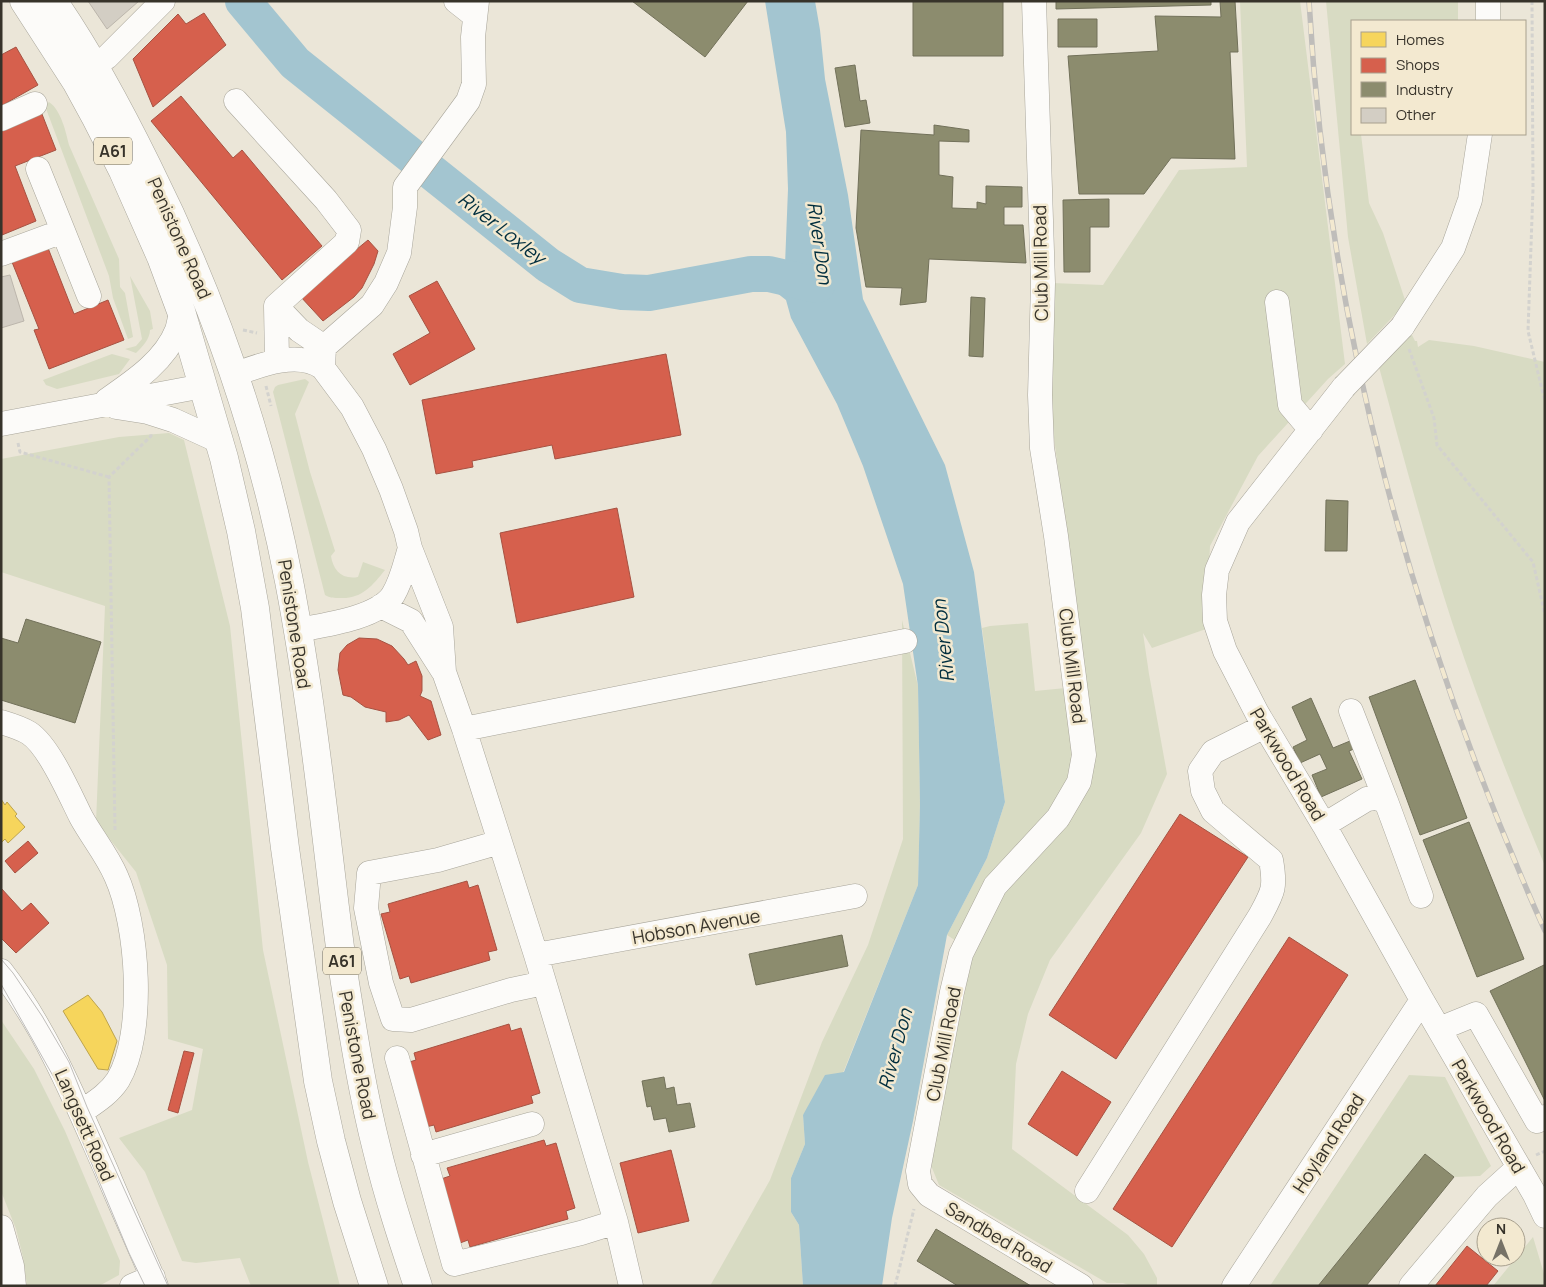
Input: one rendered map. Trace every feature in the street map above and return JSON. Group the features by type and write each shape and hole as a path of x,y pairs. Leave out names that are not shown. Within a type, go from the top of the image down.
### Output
{"highway":[{"name":"Penistone Road","path":"24,1 77,83 109,143 161,257 182,311 224,458 241,531 255,608 318,1081 346,1202 374,1286"},
{"name":"Penistone Road","path":"53,1 72,28 129,129 171,212 194,266 258,366 258,447 279,530 298,630 315,747 344,979 354,1039 377,1149 391,1202 418,1286"},
{"path":"203,386 258,366"},
{"path":"255,608 274,620 298,630"}],"street":[{"path":"94,66 107,57 163,1"},
{"path":"236,101 326,200 348,230 347,242 276,306 258,366 299,360 317,363 372,305 386,283 398,253 405,208 405,187 468,101 474,84 473,37 476,9 456,1"},
{"name":"Club Mill Road","path":"920,1184 918,1171 961,954 995,886 1058,818 1079,782 1084,755 1056,536 1042,448 1040,395 1043,283 1034,1"},
{"path":"1488,1 1488,20"},
{"path":"1,119 36,104"},
{"name":"Parkwood Road","path":"1480,135 1470,200 1453,248 1402,327 1344,387 1238,522 1217,570 1214,595 1215,620 1225,651 1265,726 1324,825 1422,1000 1535,1194 1545,1216"},
{"path":"38,170 89,296"},
{"path":"3,254 63,231"},
{"path":"1277,302 1290,405 1311,430"},
{"path":"276,306 323,357 374,449 441,628 444,672"},
{"path":"102,404 139,377 169,345 177,329 182,311"},
{"path":"7,423 203,386"},
{"path":"102,404 148,412 173,420 219,441"},
{"path":"298,630 353,619 380,606 393,595 402,579 410,548"},
{"path":"380,606 411,620 444,672 536,955 616,1222 631,1286"},
{"path":"464,729 905,641"},
{"path":"1351,711 1421,896"},
{"path":"1,722 31,734 43,748 116,876 127,912 135,954 136,994 134,1029 128,1055 118,1080 106,1094 81,1112"},
{"path":"1087,1191 1260,916 1272,892 1273,875 1271,860 1213,811 1202,791 1200,771 1213,752 1265,726"},
{"path":"1324,825 1367,799 1375,798 1386,801"},
{"path":"500,842 438,860 369,873 366,908 381,983 393,1019 411,1020 511,990 544,983"},
{"name":"Hobson Avenue","path":"536,955 855,896"},
{"name":"Langsett Road","path":"1,971 44,1037 81,1112 147,1283"},
{"name":"Hoyland Road","path":"1234,1286 1422,1000"},
{"path":"1439,1029 1476,1014 1538,1121 1545,1117"},
{"path":"397,1058 454,1264 581,1233 616,1222"},
{"path":"423,1155 532,1124"},
{"path":"1411,1286 1487,1196 1518,1167"},
{"name":"Sandbed Road","path":"920,1184 929,1194 1081,1286"},
{"path":"1,1227 12,1266 14,1286"}],"path":[{"path":"1532,1 1533,189 1528,331 1545,402"},
{"path":"1402,327 1434,418 1437,445 1533,562 1545,615"},
{"path":"7,423 20,452 109,477"},
{"path":"116,836 109,477 151,436"},
{"path":"895,1286 920,1184"}],"green space":[{"path":"1240,1 1300,1 1345,364 1328,379 1258,456 1210,546 1206,629 1152,648 1143,633 1167,774 1141,833 1050,960 1028,1014 1016,1064 1012,1149 1128,1235 1144,1254 1157,1278 1157,1286 1131,1286 1123,1283 1107,1283 939,1185 930,1163 973,952 947,935 987,858 1005,802 982,628 1028,623 1035,691 1086,686 1048,391 1052,283 1103,285 1179,170 1247,167"},
{"path":"1326,1 1458,1 1458,20 1351,20 1351,135 1361,135 1369,203 1383,233 1406,303 1367,344 1348,237"},
{"path":"49,102 60,116 69,145 119,259 120,287 125,293 133,337 128,339 113,298 109,276 45,106"},
{"path":"130,276 150,311 153,329 150,330 147,340 136,353 125,349 136,346 142,339"},
{"path":"1411,333 1415,341 1417,341 1418,347 1429,340 1474,346 1545,362 1545,866 1496,744 1452,622 1423,527 1379,367"},
{"path":"112,354 130,359 119,374 57,389 46,385 43,380"},
{"path":"305,379 309,382 295,414 310,472 335,551 331,556 334,566 339,573 352,578 358,577 363,562 385,570 366,590 348,598 332,598 325,595 273,392 278,385"},
{"path":"169,433 184,440 230,626 263,950 308,1162 340,1286 251,1286 240,1258 196,1263 182,1261 145,1172 119,1138 192,1110 203,1049 168,1039 167,965 136,872 96,822 105,606 1,572 1,459 119,437"},
{"path":"902,620 918,686 920,804 918,885 843,1073 803,1115 805,1144 791,1178 791,1212 799,1225 803,1286 710,1286 770,1180 822,1042 868,945 903,839"},
{"path":"1,1020 34,1069 65,1131 120,1261 119,1275 99,1286 27,1286 23,1257 16,1229 1,1191"},
{"path":"1409,1075 1445,1077 1491,1166 1480,1176 1454,1177 1425,1154 1318,1286 1270,1286"},
{"path":"1533,1237 1545,1277 1545,1286 1493,1286 1509,1267 1526,1267 1526,1246"}],"water":[{"name":"River Don","path":"765,1 815,1 825,79 848,195 863,299 945,465 974,572 1005,802 987,858 947,935 913,1121 892,1218 882,1286 803,1286 799,1225 791,1212 791,1178 805,1144 803,1115 825,1075 844,1072 918,885 920,804 918,686 903,584 863,466 837,404 791,318 786,300 772,289 769,265 785,265 788,189 786,132"}],"building: Homes":[{"path":"1,799 5,805 7,802 17,814 15,816 25,827 8,843 5,839 1,843"},
{"path":"88,995 102,1012 117,1041 108,1070 98,1069 63,1011"}],"building: Shops":[{"path":"204,13 226,45 153,107 133,59 178,14 186,24"},
{"path":"16,47 38,85 1,106 1,55"},
{"path":"181,96 233,158 242,150 322,246 282,280 151,121"},
{"path":"40,109 56,150 15,166 36,221 2,235 1,124"},
{"path":"368,240 378,251 362,288 354,297 323,321 300,296"},
{"path":"48,248 74,314 108,300 124,340 49,369 34,330 39,329 12,262"},
{"path":"437,281 475,349 410,385 393,354 430,333 409,296"},
{"path":"666,354 681,435 555,459 552,445 472,461 473,467 436,474 422,400"},
{"path":"617,508 634,597 517,623 500,533"},
{"path":"359,638 377,639 392,646 408,665 416,661 422,676 420,696 431,701 441,735 428,740 409,715 399,720 386,722 386,712 365,707 351,697 343,695 338,670 340,653 347,645"},
{"path":"1180,814 1248,857 1116,1059 1049,1015"},
{"path":"28,841 38,853 15,873 5,861"},
{"path":"467,881 469,888 478,885 497,950 488,952 490,960 411,983 409,976 400,979 381,914 390,912 388,904"},
{"path":"1,888 22,911 31,903 49,923 16,953 1,938"},
{"path":"1289,937 1348,975 1172,1247 1113,1209"},
{"path":"509,1024 511,1031 521,1028 540,1093 531,1096 533,1103 436,1132 434,1125 426,1127 406,1063 416,1060 414,1053"},
{"path":"184,1051 194,1053 178,1113 168,1110"},
{"path":"1062,1071 1111,1102 1077,1156 1028,1124"},
{"path":"544,1140 546,1146 556,1143 575,1208 566,1211 568,1219 470,1247 468,1240 460,1243 441,1179 450,1176 447,1168"},
{"path":"671,1150 689,1221 638,1233 620,1163"},
{"path":"1467,1246 1476,1253 1476,1267 1493,1267 1498,1271 1486,1286 1435,1286"}],"building: Industry":[{"path":"632,1 748,1 705,57"},
{"path":"913,1 1003,1 1003,56 913,56"},
{"path":"1056,1 1211,1 1211,5 1056,9"},
{"path":"1220,1 1235,1 1238,52 1230,52 1235,159 1171,158 1144,194 1079,194 1068,56 1158,51 1155,16 1221,17"},
{"path":"1058,19 1097,19 1097,47 1058,47"},
{"path":"855,65 860,101 866,100 870,123 845,127 835,68"},
{"path":"934,125 969,130 969,142 939,141 939,175 953,177 952,208 977,209 977,202 986,204 986,186 1022,187 1022,207 1004,207 1004,225 1023,225 1026,263 929,259 926,302 900,305 902,288 866,287 856,228 861,130 934,135"},
{"path":"1109,199 1109,227 1090,227 1090,272 1064,272 1063,200"},
{"path":"971,297 985,298 983,357 969,356"},
{"path":"1326,500 1348,501 1347,551 1325,551"},
{"path":"26,619 101,642 75,723 1,700 1,638 18,643"},
{"path":"1415,680 1467,818 1420,835 1369,697"},
{"path":"1311,698 1333,748 1350,741 1354,749 1349,751 1362,779 1321,797 1312,775 1327,769 1320,754 1300,763 1293,747 1307,740 1292,707"},
{"path":"1469,822 1524,959 1477,977 1423,840"},
{"path":"842,935 848,966 756,985 749,954"},
{"path":"1544,965 1545,967 1545,1101 1490,991"},
{"path":"664,1077 666,1089 674,1087 677,1105 690,1103 695,1127 669,1132 666,1118 654,1120 651,1106 647,1107 642,1081"},
{"path":"1425,1154 1454,1177 1366,1286 1318,1286"},
{"path":"936,1229 1031,1286 958,1286 917,1261"}],"building: Other":[{"path":"88,1 139,1 107,29"},
{"path":"10,275 24,321 1,328 1,277"}],"waterway":[{"name":"River Loxley","path":"243,1 295,63 548,265 580,285 622,292 649,293 751,274 769,274 817,285"}],"tram line":[{"path":"1,959 13,973 42,1016 69,1062 87,1107 168,1286"},
{"path":"1,984 61,1090 129,1253 145,1286"}],"railway":[{"path":"1309,1 1319,121 1335,241 1357,360 1385,477 1418,593 1455,707 1498,820 1545,931"}]}
